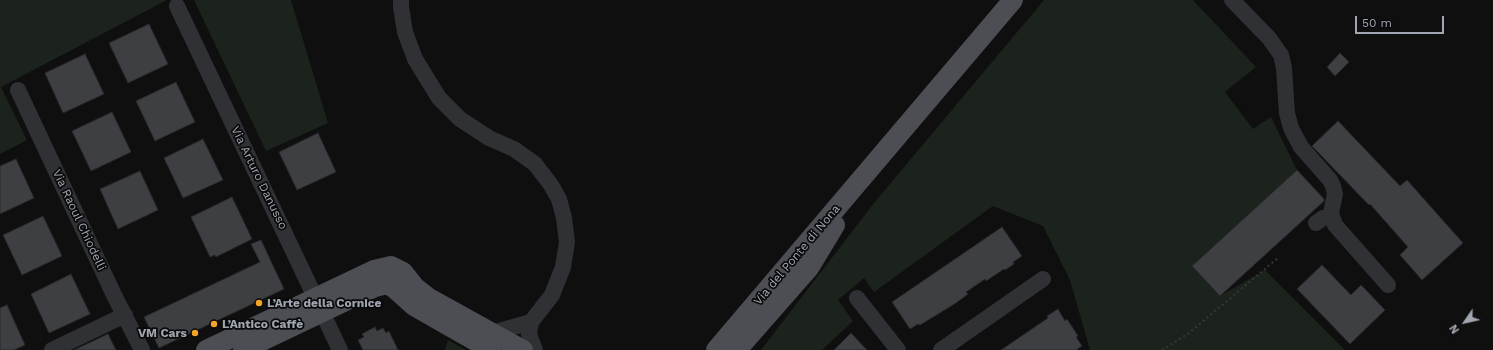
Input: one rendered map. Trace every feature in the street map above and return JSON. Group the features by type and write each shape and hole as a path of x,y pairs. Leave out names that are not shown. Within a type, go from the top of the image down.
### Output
{"main road":[{"name":"Via del Ponte di Nona","path":"716,350 1013,0"},
{"name":"Via del Ponte di Nona","path":"737,350 809,268 878,160"},
{"path":"206,350 319,305 387,284 394,288 414,306 491,342 524,350"},
{"path":"243,350 319,305"}],"street":[{"path":"401,0 406,32 415,59 439,98 460,119 489,138 514,149 536,164 552,185 559,199 564,218 567,242 563,267 552,295 531,322 491,342"},
{"path":"1232,0 1269,38 1281,55 1284,68 1287,113 1291,128 1301,147 1330,180 1333,186 1335,194 1331,207 1331,217 1338,230 1388,285"},
{"name":"Via Arturo Danusso","path":"177,6 340,350"},
{"name":"Via Raoul Chiodelli","path":"18,90 142,350"},
{"path":"1316,223 1323,218 1331,217"},
{"path":"941,350 1042,279"},
{"path":"857,298 898,350"},
{"path":"52,350 125,315"},
{"path":"531,322 529,334 534,350"}],"path":[{"path":"1162,350 1189,333 1279,257"}],"shaded area":[{"path":"0,0 167,0 1,87 27,140 0,154"},
{"path":"194,0 291,0 328,123 266,151"},
{"path":"1044,0 1193,0 1256,67 1225,92 1253,129 1271,117 1297,170 1192,266 1220,296 1265,270 1345,350 1090,350 1070,280 1043,226 993,206 874,292 864,278 838,300 853,321 822,350 761,350 874,203"},
{"path":"448,340 466,350 445,350"}],"building":[{"path":"149,24 168,64 128,83 109,43"},
{"path":"1340,53 1349,62 1335,76 1327,67"},
{"path":"85,54 104,94 63,113 45,73"},
{"path":"176,82 195,122 155,141 136,101"},
{"path":"112,112 131,152 91,171 72,131"},
{"path":"1338,121 1400,186 1407,180 1463,243 1422,280 1400,255 1408,247 1370,204 1369,205 1312,146"},
{"path":"318,133 336,172 297,190 279,152"},
{"path":"203,139 223,180 183,198 164,158"},
{"path":"16,159 34,198 0,214 0,166"},
{"path":"1297,170 1324,199 1324,201 1220,296 1192,266"},
{"path":"140,171 158,210 118,229 100,189"},
{"path":"232,197 252,239 216,257 215,255 210,257 191,217"},
{"path":"43,216 62,256 22,275 3,235"},
{"path":"1002,227 1022,256 1005,270 1004,269 986,281 985,279 966,292 968,294 956,303 920,325 918,324 910,329 892,302"},
{"path":"261,240 284,289 159,348 144,317 260,262 251,244"},
{"path":"1322,265 1351,295 1361,285 1385,310 1350,344 1297,289"},
{"path":"71,274 90,314 49,333 31,294"},
{"path":"7,305 25,345 14,350 0,350 0,308"},
{"path":"1058,309 1065,321 1067,319 1078,336 1076,337 1082,346 1076,350 1001,350 1048,318 1047,316"},
{"path":"375,327 377,331 383,328 386,333 389,331 398,350 363,350 358,340 364,337 362,334"},
{"path":"851,333 867,350 834,350"},
{"path":"108,334 116,350 74,350"}],"place":[{"name":"L’Arte della Cornice","path":"259,303"},
{"name":"L’Antico Caffè","path":"214,324"},
{"name":"VM Cars","path":"195,333"}]}
